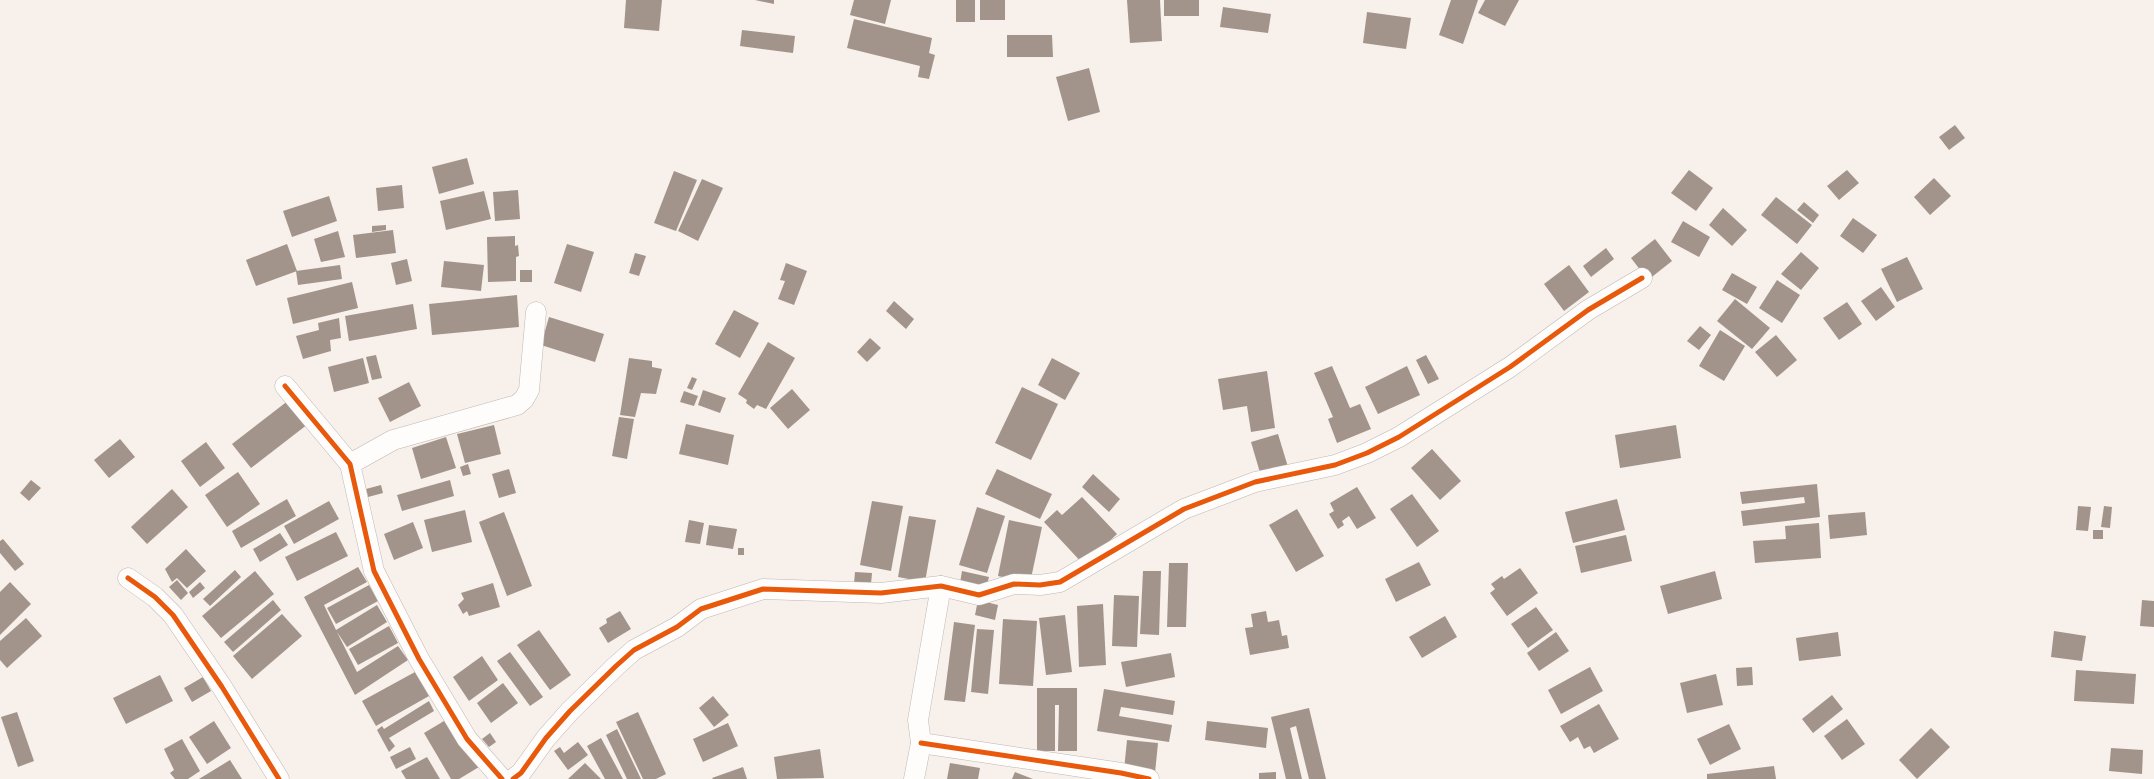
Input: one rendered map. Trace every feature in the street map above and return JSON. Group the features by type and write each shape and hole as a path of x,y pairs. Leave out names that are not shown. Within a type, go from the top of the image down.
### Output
{"street":[{"path":"513,779 520,773 546,738 570,711 616,666 634,650 677,627 701,609 763,589 881,593 941,586 978,595 1014,584 1040,585 1060,582 1184,509 1254,482 1335,465 1367,453 1399,437 1510,367 1588,310 1642,278"},
{"path":"350,464 393,440 517,405 524,399 529,390 536,312"},
{"path":"285,386 350,464 374,571 419,659 467,739 502,779"},
{"path":"128,578 155,597 173,615 222,687 279,779"},
{"path":"914,779 921,743 918,720 941,586"},
{"path":"921,743 1149,779"}],"building":[{"path":"626,0 662,0 659,31 624,28"},
{"path":"755,0 774,0 774,4"},
{"path":"854,0 891,0 885,24 850,15"},
{"path":"956,0 975,0 975,22 956,22"},
{"path":"980,0 1005,0 1005,20 980,20"},
{"path":"1127,0 1160,0 1162,41 1130,43"},
{"path":"1164,0 1199,0 1199,16 1164,16"},
{"path":"1451,0 1478,0 1463,44 1439,35"},
{"path":"1485,0 1519,0 1505,26 1478,13"},
{"path":"1223,7 1271,14 1268,33 1220,27"},
{"path":"1367,12 1411,18 1406,49 1363,43"},
{"path":"854,19 932,38 929,53 935,55 929,79 918,77 920,66 847,48"},
{"path":"742,30 795,36 793,53 740,46"},
{"path":"1007,35 1052,35 1053,57 1007,57"},
{"path":"1089,68 1100,112 1068,121 1056,77"},
{"path":"1955,125 1965,138 1949,150 1939,137"},
{"path":"467,158 474,184 439,194 432,167"},
{"path":"1689,170 1713,188 1696,211 1671,193"},
{"path":"1847,170 1859,183 1839,200 1827,186"},
{"path":"674,171 697,180 676,231 654,223"},
{"path":"1934,178 1951,196 1930,215 1914,197"},
{"path":"702,179 723,188 698,241 678,231"},
{"path":"402,185 404,208 378,211 376,188"},
{"path":"518,190 520,219 495,221 493,192"},
{"path":"484,191 491,219 446,230 440,201"},
{"path":"329,196 337,221 292,237 283,211"},
{"path":"1776,197 1812,225 1797,244 1761,215"},
{"path":"1804,202 1819,215 1813,223 1797,210"},
{"path":"1723,208 1747,230 1732,246 1709,225"},
{"path":"1853,218 1877,235 1863,253 1840,236"},
{"path":"1683,221 1710,237 1699,257 1671,242"},
{"path":"386,225 386,230 372,232 372,226"},
{"path":"393,230 396,253 356,258 353,235"},
{"path":"338,231 345,257 321,262 314,239"},
{"path":"515,236 515,246 518,245 519,256 516,257 516,281 488,282 487,237"},
{"path":"1655,239 1672,261 1648,280 1631,258"},
{"path":"287,244 297,271 256,286 246,260"},
{"path":"567,244 594,252 581,292 554,283"},
{"path":"1606,248 1614,259 1591,277 1583,266"},
{"path":"1801,252 1819,268 1801,290 1781,274"},
{"path":"635,253 646,256 639,276 629,273"},
{"path":"1907,257 1923,289 1897,302 1881,269"},
{"path":"407,259 412,281 396,285 391,263"},
{"path":"444,261 484,265 481,291 441,287"},
{"path":"786,263 807,271 794,305 778,299 785,281 780,280"},
{"path":"340,265 342,279 298,285 296,271"},
{"path":"1569,265 1589,292 1564,311 1544,284"},
{"path":"520,270 532,270 532,282 520,282"},
{"path":"1732,273 1757,287 1747,304 1722,290"},
{"path":"1777,280 1800,295 1782,323 1759,308"},
{"path":"352,282 358,308 293,324 287,298"},
{"path":"1881,287 1895,307 1876,321 1861,301"},
{"path":"517,295 519,327 432,335 429,304"},
{"path":"1735,299 1770,328 1752,349 1717,321"},
{"path":"894,301 914,319 906,329 886,311"},
{"path":"1847,302 1862,324 1839,340 1823,318"},
{"path":"413,304 417,329 349,341 345,316"},
{"path":"734,310 759,323 740,358 715,344"},
{"path":"549,317 604,334 595,362 541,345"},
{"path":"339,318 341,338 330,340 331,351 303,359 296,336 319,330 318,323"},
{"path":"1700,326 1711,335 1699,350 1687,341"},
{"path":"1720,330 1745,346 1724,381 1699,366"},
{"path":"1776,335 1797,360 1777,377 1755,352"},
{"path":"870,338 881,348 867,362 857,352"},
{"path":"768,342 795,358 766,409 757,405 754,409 746,403 747,400 738,394"},
{"path":"376,355 382,378 372,380 366,357"},
{"path":"1426,355 1439,379 1428,384 1416,360"},
{"path":"363,358 369,383 334,392 328,367"},
{"path":"629,358 652,361 652,367 662,369 656,394 641,393 635,417 620,415"},
{"path":"1052,358 1080,373 1065,400 1038,385"},
{"path":"1332,366 1350,408 1360,404 1371,429 1337,443 1328,419 1333,417 1314,373"},
{"path":"1407,366 1420,395 1378,414 1365,387"},
{"path":"1267,371 1275,428 1251,432 1247,406 1223,410 1218,379"},
{"path":"692,377 697,379 692,390 687,388"},
{"path":"409,382 421,406 390,422 378,398"},
{"path":"1022,387 1058,404 1031,460 995,443"},
{"path":"792,389 810,410 788,429 770,408"},
{"path":"703,390 726,398 720,413 698,405"},
{"path":"684,391 698,396 694,406 680,402"},
{"path":"289,400 308,424 251,468 232,444"},
{"path":"619,417 634,419 627,459 612,456"},
{"path":"686,424 734,435 728,465 679,454"},
{"path":"494,425 501,454 465,463 457,434"},
{"path":"1676,425 1681,458 1620,468 1615,435"},
{"path":"1278,434 1288,467 1261,476 1251,442"},
{"path":"446,437 456,468 421,479 412,448"},
{"path":"120,439 135,457 109,478 94,460"},
{"path":"206,442 225,468 200,487 181,461"},
{"path":"1432,449 1461,481 1440,500 1411,468"},
{"path":"468,464 471,474 463,476 460,467"},
{"path":"509,469 516,493 499,498 492,474"},
{"path":"997,469 1052,494 1040,519 985,494"},
{"path":"238,472 260,504 227,527 205,495"},
{"path":"1093,474 1120,499 1109,512 1082,487"},
{"path":"31,480 41,488 29,501 20,493"},
{"path":"450,480 454,496 402,511 397,495"},
{"path":"1817,484 1820,517 1743,526 1741,511 1805,503 1804,497 1742,504 1740,492"},
{"path":"381,485 383,493 368,497 366,489"},
{"path":"1357,487 1376,518 1357,529 1349,516 1342,521 1344,525 1338,529 1329,514 1334,511 1330,503"},
{"path":"172,489 188,507 147,544 131,527"},
{"path":"1412,494 1439,531 1417,547 1390,509"},
{"path":"1082,497 1117,534 1084,565 1044,522 1057,510 1062,515"},
{"path":"287,499 296,516 241,548 232,531"},
{"path":"1617,499 1625,530 1573,543 1565,512"},
{"path":"329,501 339,519 294,544 284,526"},
{"path":"872,501 903,506 891,571 860,565"},
{"path":"2078,506 2091,507 2088,531 2076,530"},
{"path":"2104,506 2112,507 2110,528 2101,527"},
{"path":"977,507 1005,516 987,573 959,565"},
{"path":"1297,509 1324,556 1296,572 1269,525"},
{"path":"465,510 472,542 432,552 424,520"},
{"path":"504,512 532,586 507,596 479,522"},
{"path":"1865,512 1867,535 1830,539 1828,515"},
{"path":"909,516 936,520 925,582 898,577"},
{"path":"689,520 704,523 700,544 685,542"},
{"path":"1009,520 1042,527 1030,583 998,576"},
{"path":"413,522 423,548 394,560 384,534"},
{"path":"1819,523 1821,558 1755,563 1753,541 1786,539 1785,526"},
{"path":"709,525 737,529 733,549 706,545"},
{"path":"2093,530 2103,530 2103,539 2093,539"},
{"path":"336,532 348,556 297,581 285,557"},
{"path":"280,533 288,545 260,562 253,549"},
{"path":"1626,535 1632,561 1581,573 1575,546"},
{"path":"3,539 24,564 15,571 0,553 0,541"},
{"path":"738,548 744,548 744,555 738,555"},
{"path":"186,549 206,571 187,588 177,578 172,582 165,569"},
{"path":"1419,562 1431,585 1396,602 1385,579"},
{"path":"1169,563 1188,563 1186,627 1167,627"},
{"path":"358,567 367,582 324,605 336,630 377,605 387,622 347,647 337,632 357,672 398,646 408,660 355,695 304,597"},
{"path":"1520,568 1538,593 1507,616 1490,593 1495,589 1491,584 1502,576 1504,579"},
{"path":"235,570 241,577 210,606 203,599"},
{"path":"255,571 274,594 221,638 202,616"},
{"path":"962,571 989,577 986,589 960,583"},
{"path":"1143,571 1161,571 1159,635 1140,634"},
{"path":"1715,571 1722,599 1668,614 1660,586"},
{"path":"855,572 872,573 871,584 854,584"},
{"path":"177,580 188,593 181,600 169,587"},
{"path":"10,582 31,604 0,635 0,592"},
{"path":"200,582 205,588 193,598 189,592"},
{"path":"493,583 500,607 469,616 467,611 463,614 458,605 464,599 461,593"},
{"path":"369,585 378,601 336,624 327,608"},
{"path":"1114,595 1139,596 1137,647 1112,646"},
{"path":"273,600 281,610 233,652 224,642"},
{"path":"978,600 998,605 995,620 975,615"},
{"path":"2142,600 2154,601 2154,627 2140,626"},
{"path":"1103,604 1106,665 1079,667 1077,606"},
{"path":"1536,607 1553,630 1528,648 1511,624"},
{"path":"620,611 631,629 608,643 599,628 607,623 606,619"},
{"path":"1266,611 1268,622 1279,620 1282,636 1287,635 1289,648 1250,655 1245,628 1253,627 1251,614"},
{"path":"282,614 302,636 252,679 233,656"},
{"path":"1065,615 1072,672 1046,675 1039,618"},
{"path":"1445,616 1457,637 1422,658 1409,637"},
{"path":"26,618 42,636 7,668 0,660 0,641"},
{"path":"1003,619 1037,621 1033,686 999,684"},
{"path":"954,622 975,625 965,702 944,700"},
{"path":"389,626 398,643 358,665 349,649"},
{"path":"977,629 994,630 988,694 971,692"},
{"path":"539,630 571,675 550,690 517,645"},
{"path":"2054,631 2086,636 2082,661 2051,657"},
{"path":"1556,632 1569,651 1539,671 1527,653"},
{"path":"1838,632 1841,656 1799,661 1796,638"},
{"path":"510,652 543,697 530,706 497,661"},
{"path":"1171,653 1175,677 1126,687 1121,662"},
{"path":"482,656 498,680 469,701 453,677"},
{"path":"1590,667 1603,691 1561,714 1548,690"},
{"path":"1752,667 1753,685 1737,686 1736,668"},
{"path":"2076,670 2136,674 2134,704 2074,701"},
{"path":"415,672 429,696 376,726 362,701"},
{"path":"1716,674 1723,705 1687,713 1680,683"},
{"path":"160,675 173,701 126,724 113,698"},
{"path":"203,677 211,691 192,702 184,688"},
{"path":"503,683 518,703 491,723 477,703"},
{"path":"1037,688 1077,688 1077,751 1058,751 1059,705 1055,705 1055,751 1037,751"},
{"path":"1104,689 1175,701 1173,715 1121,707 1119,716 1172,725 1169,742 1097,731"},
{"path":"1832,695 1843,709 1813,733 1802,719"},
{"path":"713,696 729,715 714,727 699,708"},
{"path":"429,701 434,711 389,738 395,746 389,752 377,730 382,726 384,729"},
{"path":"1599,704 1619,739 1594,753 1590,746 1584,749 1578,737 1570,742 1560,726"},
{"path":"1309,708 1326,779 1309,779 1296,726 1290,728 1302,779 1286,779 1271,717"},
{"path":"17,712 34,761 18,767 1,717"},
{"path":"638,712 666,774 656,779 643,779 616,722"},
{"path":"449,718 479,767 459,779 451,779 424,733"},
{"path":"1847,719 1865,744 1842,760 1824,736"},
{"path":"214,721 231,748 207,764 189,737"},
{"path":"1207,721 1268,728 1266,748 1205,740"},
{"path":"728,723 738,746 703,762 693,739"},
{"path":"1729,724 1741,749 1710,765 1697,739"},
{"path":"1931,728 1950,747 1917,779 1899,760"},
{"path":"617,729 641,779 627,779 606,735"},
{"path":"490,733 496,742 489,747 482,739"},
{"path":"601,738 623,779 605,779 587,746"},
{"path":"182,739 200,771 188,779 175,779 170,773 174,770 164,749"},
{"path":"1127,740 1158,743 1155,773 1124,770"},
{"path":"578,742 588,755 568,770 554,751 560,747 564,753"},
{"path":"410,747 416,759 396,769 390,757"},
{"path":"2111,748 2143,750 2142,774 2109,771"},
{"path":"820,749 824,778 777,779 774,757"},
{"path":"427,757 440,779 406,779 401,771"},
{"path":"230,760 242,779 199,779"},
{"path":"585,763 601,779 568,779"},
{"path":"950,763 980,768 978,779 947,779"},
{"path":"1774,766 1776,779 1707,779 1707,774"},
{"path":"743,767 747,779 712,778"},
{"path":"1015,772 1033,779 1012,779"},
{"path":"1276,772 1276,779 1259,779 1259,773"}],"cycle path":[{"path":"513,779 521,773 546,738 570,711 616,666 634,650 677,627 701,609 763,589 881,593 941,586 979,595 1014,584 1040,585 1060,582 1184,509 1255,482 1335,465 1367,453 1399,437 1510,367 1588,310 1642,278"},
{"path":"285,386 350,464 374,571 419,659 467,739 502,779"},
{"path":"128,578 155,597 173,615 222,687 279,779"},
{"path":"921,743 1121,773 1149,779"}]}
